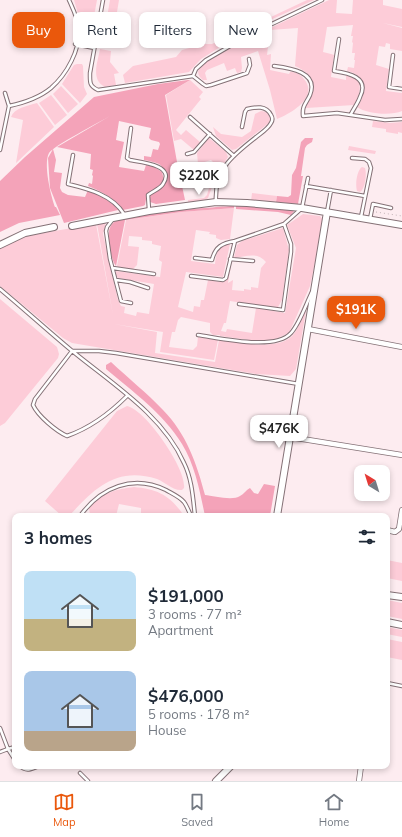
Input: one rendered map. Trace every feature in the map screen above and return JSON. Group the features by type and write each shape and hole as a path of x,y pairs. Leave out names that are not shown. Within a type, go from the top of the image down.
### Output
{"street":[{"path":"72,226 115,216 216,202 302,208 402,225"},
{"path":"278,513 327,212"},
{"path":"0,245 25,233 54,227"},
{"path":"308,329 402,347"},
{"path":"290,437 402,456"},
{"path":"390,531 395,532 399,529 402,510"},
{"path":"390,596 402,598"},
{"path":"390,623 402,625"},
{"path":"216,781 228,769"},
{"path":"359,781 361,769"}],"lane":[{"path":"68,0 74,12"},
{"path":"101,12 103,0"},
{"path":"192,76 196,69 206,60 249,35 322,0"},
{"path":"339,39 334,71 355,76 362,87 361,96 351,114"},
{"path":"8,106 36,97 50,89 70,64 76,48"},
{"path":"94,48 90,83 92,87 98,90 192,76 203,84 211,85 247,73 250,65 249,59"},
{"path":"393,55 389,86 402,89"},
{"path":"274,66 300,71 305,74 310,81 311,90 302,108 303,116 327,113 351,114 385,120 402,119"},
{"path":"0,150 8,106 5,94"},
{"path":"216,202 215,189 217,182 227,164 234,156 268,127 272,122 270,112 257,106 247,109 242,127"},
{"path":"190,117 234,156"},
{"path":"131,128 127,158 130,160 156,165 162,168 165,174 164,183 148,195 149,211"},
{"path":"187,154 194,152 210,134"},
{"path":"73,155 68,184 88,189 103,196 118,206 124,215"},
{"path":"352,158 365,159 369,162 371,168 361,218"},
{"path":"195,258 212,260 216,250 221,245 284,224 302,208 308,178"},
{"path":"306,186 365,196"},
{"path":"327,212 331,190"},
{"path":"370,219 373,204 391,208"},
{"path":"115,216 107,227 106,231 109,254 121,301 131,303"},
{"path":"239,304 283,310 291,252 291,244 284,224"},
{"path":"191,276 223,280 226,278 234,240"},
{"path":"230,259 253,261"},
{"path":"113,268 154,274"},
{"path":"116,280 130,282 148,288"},
{"path":"198,335 262,343 283,339 290,334 296,326 315,284"},
{"path":"0,289 72,351 155,419 171,439 184,463 191,484 195,513"},
{"path":"72,351 99,351 116,353 299,384"},
{"path":"72,351 35,399 33,406 36,411 60,433 67,436 97,421 116,407 127,396"},
{"path":"83,513 92,502 103,493 114,487 140,482 157,486 183,501 189,513"},
{"path":"390,684 402,686"},
{"path":"0,728 12,755"},
{"path":"0,752 12,748"},
{"path":"80,773 88,781"}],"path":[{"path":"372,211 402,216"}],"shaded area":[{"path":"74,0 97,0 95,12 78,12"},
{"path":"110,0 119,0 117,12 108,12"},
{"path":"307,0 314,0 272,19 272,17"},
{"path":"329,0 337,0 336,13 352,14 353,0 383,0 383,5 402,9 402,27 383,23 402,28 402,51 390,49 390,44 386,43 385,47 379,46 376,65 389,69 386,91 402,93 402,111 397,113 379,114 357,107 364,91 363,83 355,74 347,71 348,67 354,68 355,53 352,53 353,36 351,36 353,25 327,27 323,52 334,55 331,77 346,80 346,76 352,77 359,82 360,91 354,105 304,107 311,95 312,84 311,78 295,66 298,28 272,30 272,27"},
{"path":"214,43 214,48 219,48 201,59 189,72 125,83 123,75 133,66 176,57 182,50 189,48 206,48 206,44"},
{"path":"231,48 268,48 267,55 271,54 270,70 289,74 290,72 296,73 302,77 308,86 306,98 302,104 290,113 277,119 258,51 241,57 241,72 237,73 235,68 227,71 224,63 207,70 205,73 207,80 203,80 199,76 199,69 209,59"},
{"path":"100,49 111,51 110,62 119,73 114,74 116,85 105,87 100,84 98,80 96,70"},
{"path":"82,64 83,66 84,87 87,94 80,103 62,84 74,65"},
{"path":"190,80 203,92 199,97 201,99 176,130 181,135 186,130 200,142 194,150 181,139 174,141 166,95"},
{"path":"190,80 165,95 185,200 156,204 150,202 150,195 165,184 166,175 159,164 144,160 144,156 151,157 153,149 158,150 160,144 159,142 149,138 151,128 119,121 116,140 124,142 119,167 144,171 146,165 153,166 162,172 164,180 160,185 147,194 145,205 123,210 107,195 88,186 89,183 92,184 93,176 93,170 90,169 91,154 57,147 110,116 67,140 52,150 49,153 47,158 48,180 55,207 60,215 19,223 0,232 0,181 25,157 94,97 158,84"},
{"path":"61,86 78,104 68,113 53,94"},
{"path":"51,95 67,115 55,125 39,103"},
{"path":"37,103 54,127 16,163 23,120 11,117 18,109"},
{"path":"261,111 266,112 269,115 269,123 236,149 232,150 216,136 213,127 221,134 242,137 251,131 255,114"},
{"path":"373,121 390,123 402,122 402,133 398,132 398,134 386,132 386,129 372,127"},
{"path":"209,138 226,152 228,157 216,176 208,198 206,200 188,203 188,200 204,198 207,195 210,184 218,167 211,160 198,164 197,153"},
{"path":"305,138 313,138 312,142 305,148 301,176 303,176 298,204 276,202 277,196 288,197 291,195 292,175 296,168 301,142"},
{"path":"349,146 376,151 375,154 348,150"},
{"path":"53,149 56,160 54,172 62,173 60,188 62,192 68,195 85,197 88,190 103,197 117,207 118,210 64,223 50,188 48,158"},
{"path":"362,167 365,168 366,178 360,192 357,191 356,181"},
{"path":"252,193 277,196 276,202 251,201"},
{"path":"234,206 234,208 181,212 125,220 116,266 114,263 110,249 109,232 112,224 119,220 131,216 186,209"},
{"path":"236,206 275,208 294,211 291,215 278,212 236,209"},
{"path":"234,208 230,239 221,240 216,238 216,235 209,234 210,232 196,230 191,261 215,264 220,248 230,244 223,277 186,272 178,307 193,312 194,306 200,307 201,300 204,300 208,280 221,282 225,281 229,265 231,266 228,283 233,280 232,290 244,291 244,289 251,290 251,287 258,288 261,268 266,262 255,256 234,258 237,245 242,241 283,228 289,250 282,300 278,307 275,308 230,301 226,323 224,323 221,331 226,332 227,329 252,333 256,308 285,313 296,248 287,225 303,214 320,216 323,223 310,286 289,333 263,342 213,335 210,332 210,323 181,317 178,320 175,332 172,332 169,347 193,350 197,346 198,337 218,340 214,360 160,352 163,332 114,324 157,332 155,353 215,362 219,340 247,344 268,344 286,341 292,336 298,327 306,311 296,369 290,376 256,374 72,343 63,338 0,286 0,248 25,236 96,224 113,315 97,224 106,222 103,234 118,300 121,306 125,307 124,313 136,316 137,312 149,314 154,284 118,278 116,271 160,277 162,262 159,260 161,246 152,244 152,241 142,240 142,237 129,236 128,246 139,247 137,265 132,270 117,266 126,220 181,212"},
{"path":"0,299 57,347 59,354 58,358 5,423 0,426"},
{"path":"111,362 157,404 171,419 190,450 205,495 233,498 240,496 250,488 254,493 258,494 264,484 275,486 270,513 204,513 194,470 182,444 166,422 106,369 106,365"},
{"path":"127,406 144,417 154,428 172,454 179,468 183,479 184,488 182,490 175,489 160,480 142,476 118,478 107,482 97,489 72,513 59,513 45,501 117,411"},
{"path":"134,487 157,492 174,503 182,513 141,513 141,508 119,504 117,513 90,513 89,508 98,499 104,495 121,489"},
{"path":"390,561 402,563 402,581 390,579"},
{"path":"390,601 402,603 402,619 390,617"},
{"path":"390,628 402,630 402,637 390,635"},
{"path":"390,640 402,642 402,660 390,658"}]}
